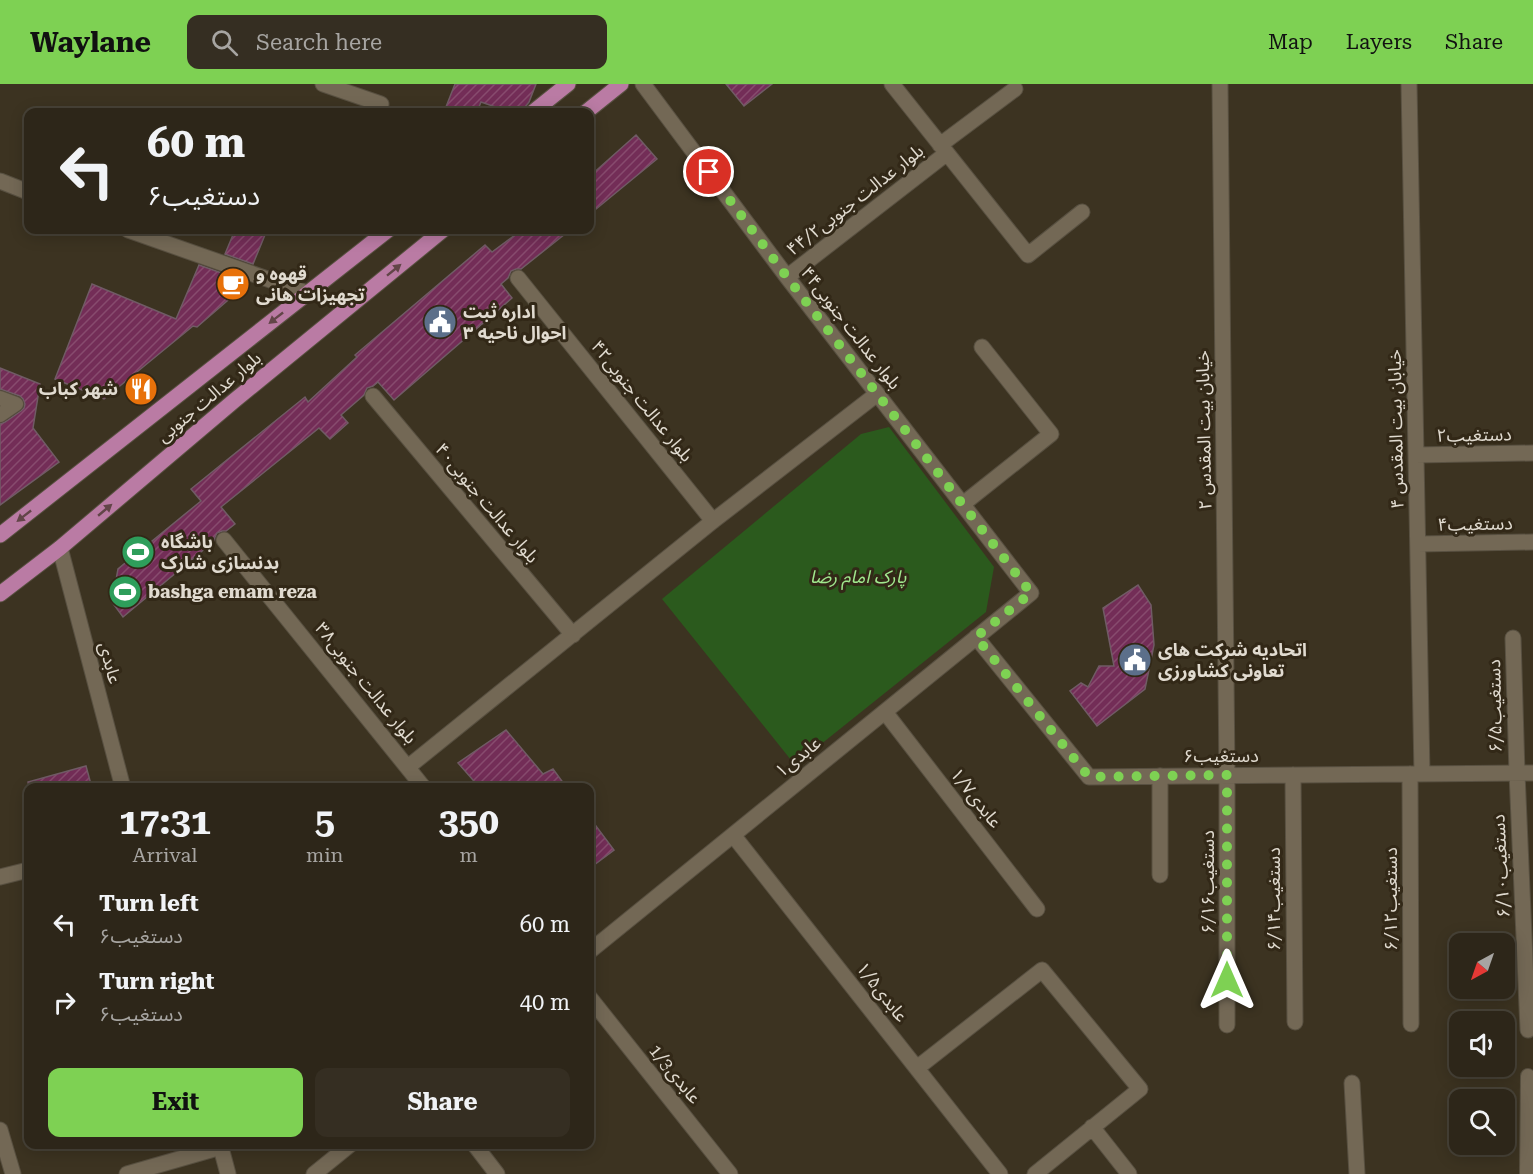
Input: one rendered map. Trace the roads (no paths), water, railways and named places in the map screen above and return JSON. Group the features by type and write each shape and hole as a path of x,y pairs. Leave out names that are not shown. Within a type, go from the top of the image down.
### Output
{"main road":[{"path":"538,108 568,84"},
{"path":"591,108 621,84"},
{"name":"بلوار عدالت جنوبی","path":"0,535 383,234"},
{"name":"بلوار عدالت جنوبی","path":"0,594 60,548 235,399 438,234"}],"street":[{"path":"323,84 381,104"},
{"name":"بلوار عدالت جنوبی۴۴","path":"643,84 787,277 1031,593"},
{"path":"892,84 1028,255 1082,212"},
{"name":"خیابان بیت المقدس ۲","path":"1220,84 1227,775"},
{"name":"خیابان بیت المقدس ۴","path":"1409,84 1418,544 1416,774"},
{"name":"بلوار عدالت جنوبی۴۴/۲","path":"787,277 1015,89"},
{"path":"0,181 24,190"},
{"path":"140,234 307,293"},
{"name":"بلوار عدالت جنوبی۴۲","path":"518,278 713,521"},
{"path":"963,504 1051,434 982,347"},
{"path":"408,767 713,521 877,394"},
{"name":"بلوار عدالت جنوبی۴۰","path":"373,396 573,635"},
{"name":"۲دستغیب","path":"1416,455 1533,453"},
{"name":"بلوار عدالت جنوبی۳۸","path":"224,540 420,783"},
{"name":"دستغیب۴","path":"1418,544 1533,542"},
{"name":"عابدی","path":"60,548 122,783"},
{"name":"۱عابدی","path":"594,948 1031,593"},
{"name":"دستغیب۶","path":"976,637 1089,777 1533,772"},
{"name":"دستغیب۶/۵","path":"1513,638 1516,773"},
{"name":"عابدی۱/۷","path":"885,712 1037,909"},
{"name":"دستغیب۶/۱۰","path":"1516,773 1528,1030"},
{"name":"دستغیب۶/۱۲","path":"1411,1024 1416,774"},
{"name":"دستغیب۶/۱۶","path":"1227,775 1227,1025"},
{"name":"دستغیب۶/۱۴","path":"1293,775 1295,1023"},
{"path":"1160,776 1160,875"},
{"name":"عابدی۱/۵","path":"733,835 1000,1174"},
{"path":"0,877 24,871"},
{"path":"917,1068 1042,970 1140,1089 1035,1174"},
{"name":"عابدی1/3","path":"594,1003 730,1174"},
{"path":"1352,1083 1357,1174"},
{"path":"1092,1127 1130,1174"},
{"path":"0,1130 13,1174"},
{"path":"127,1174 211,1149"},
{"path":"222,1149 228,1174"},
{"path":"314,1174 345,1149"},
{"path":"478,1149 497,1174"}],"lane":[{"path":"0,398 16,404 0,415"},
{"path":"1527,1174 1528,1076"}],"place":[{"name":"قهوه و تجهیزات هانی","path":"233,284"},
{"name":"اداره ثبت احوال ناحیه ۳","path":"440,322"},
{"name":"شهر کباب","path":"141,389"},
{"name":"باشگاه بدنسازی شارک","path":"138,552"},
{"name":"bashga emam reza","path":"125,592"},
{"name":"اتحادیه شرکت های تعاونی کشاورزی","path":"1135,660"}],"park label":[{"name":"پارک امام رضا","path":"858,577"}]}
